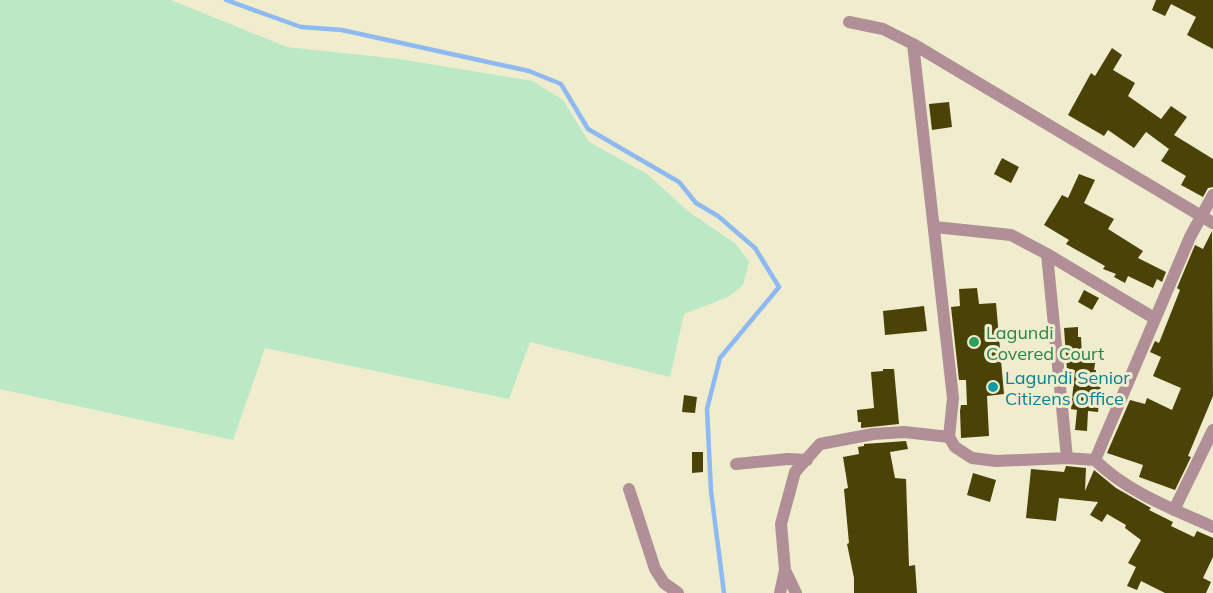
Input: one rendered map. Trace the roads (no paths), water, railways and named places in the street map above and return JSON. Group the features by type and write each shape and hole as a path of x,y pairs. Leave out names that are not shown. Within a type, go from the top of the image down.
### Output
{"street":[{"path":"849,22 883,29 913,44 1213,223"},
{"path":"913,44 935,227 952,398 949,437 955,447 972,458 996,461 1067,458 1095,460 1103,469 1129,486 1174,510 1213,527"},
{"path":"1095,460 1154,318 1213,195"},
{"path":"935,227 1011,235 1154,318"},
{"path":"1047,254 1067,458"},
{"path":"1174,510 1213,430"},
{"path":"780,593 785,570 781,524 795,472 820,444 873,434 904,432 949,437"},
{"path":"736,464 788,459 807,460"},
{"path":"629,489 655,569 664,584 678,593"},
{"path":"785,570 796,593"}],"waterway":[{"path":"226,0 301,27 342,30 529,71 561,84 588,129 679,182 696,203 718,216 755,248 779,287 720,358 707,409 711,491 724,593"}],"place":[{"name":"Lagundi Covered Court","path":"974,342"},
{"name":"Lagundi Senior Citizens Office","path":"993,387"}]}
